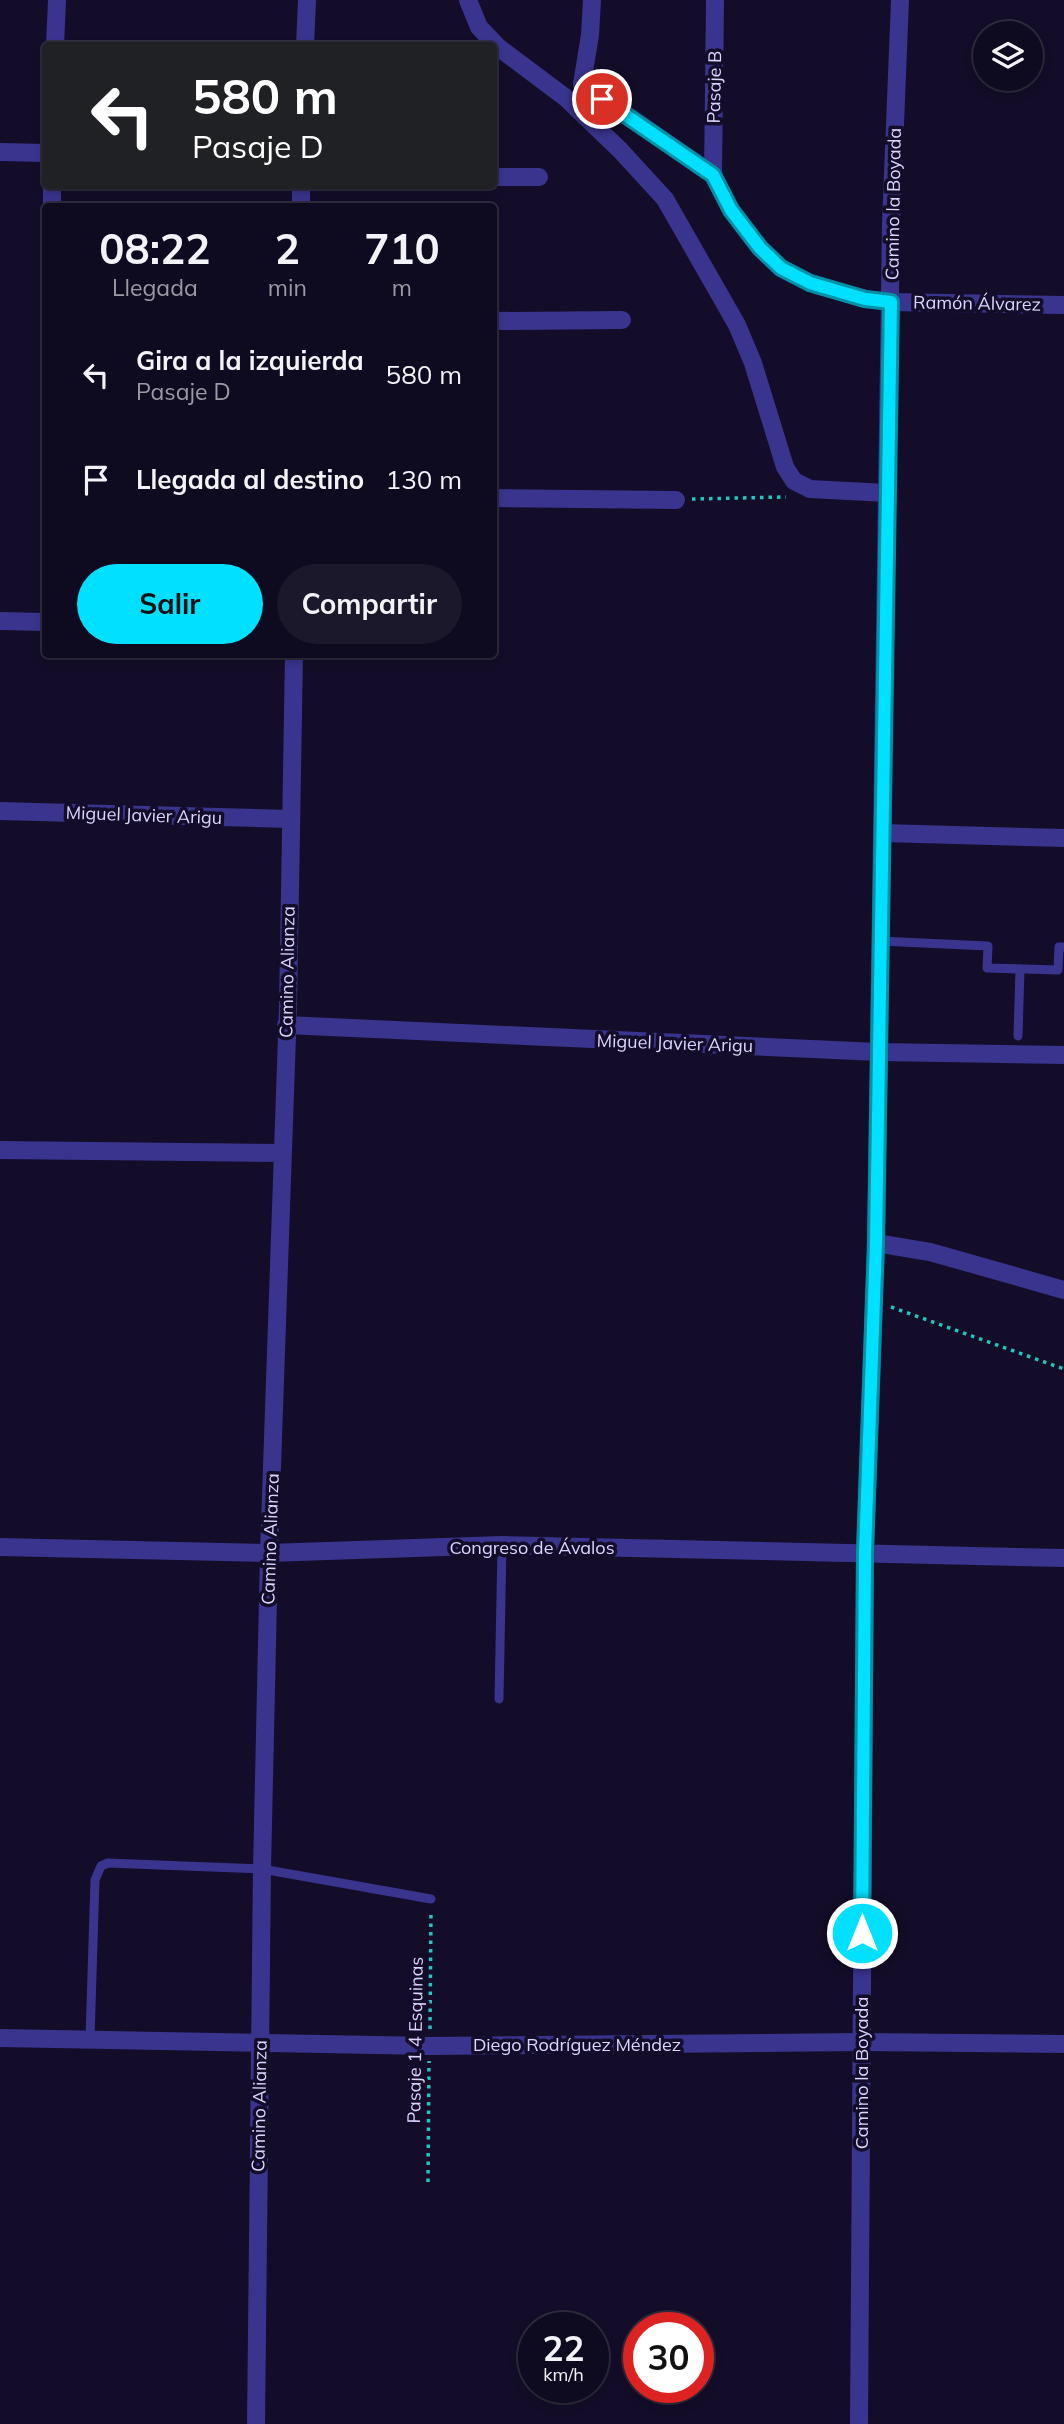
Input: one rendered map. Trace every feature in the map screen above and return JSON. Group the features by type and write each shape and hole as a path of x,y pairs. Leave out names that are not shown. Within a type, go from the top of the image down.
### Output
{"street":[{"path":"55,42 57,0"},
{"path":"305,42 307,0"},
{"path":"468,0 479,27 493,42"},
{"path":"566,98 582,85 590,35 592,0"},
{"name":"Pasaje B","path":"713,175 715,0"},
{"name":"Camino la Boyada","path":"859,2424 865,1552 876,1243 891,224 900,0"},
{"path":"497,46 566,98 620,150 665,200 737,325 753,363 785,467 794,481 810,489 887,493"},
{"path":"582,85 713,175"},
{"path":"0,152 42,153"},
{"name":"Ramón Álvarez","path":"713,175 731,210 760,248 781,268 810,283 865,299 891,302 1064,304"},
{"path":"497,177 539,177"},
{"path":"497,321 622,320"},
{"path":"497,498 676,500"},
{"path":"0,621 42,622"},
{"name":"Camino Alianza","path":"256,2424 262,1869 286,1025 293,658"},
{"name":"Miguel Javier Arigu","path":"0,811 289,819"},
{"path":"882,833 1064,838"},
{"name":"Miguel Javier Arigu","path":"286,1025 878,1052 1064,1055"},
{"path":"0,1150 282,1153"},
{"path":"876,1243 930,1252 1064,1290"},
{"name":"Congreso de Ávalos","path":"0,1547 270,1553 502,1545 1064,1558"},
{"name":"Diego Rodríguez Méndez","path":"0,2038 261,2040 429,2046 862,2042 1064,2044"}],"lane":[{"path":"879,941 988,946 987,968 1058,970 1059,947 1064,947"},
{"path":"1018,1036 1020,969"},
{"path":"499,1699 502,1545"},
{"path":"90,2039 95,1880 101,1866 108,1863 262,1869 431,1899"}],"path":[{"path":"676,500 799,496 810,489"},
{"path":"874,1300 1064,1368"},
{"name":"Pasaje 1 4 Esquinas","path":"428,2182 431,1899"}],"route":[{"path":"602,99 713,175 731,210 760,248 781,268 810,283 865,299 891,302 876,1243 865,1552 862,1933"}]}
